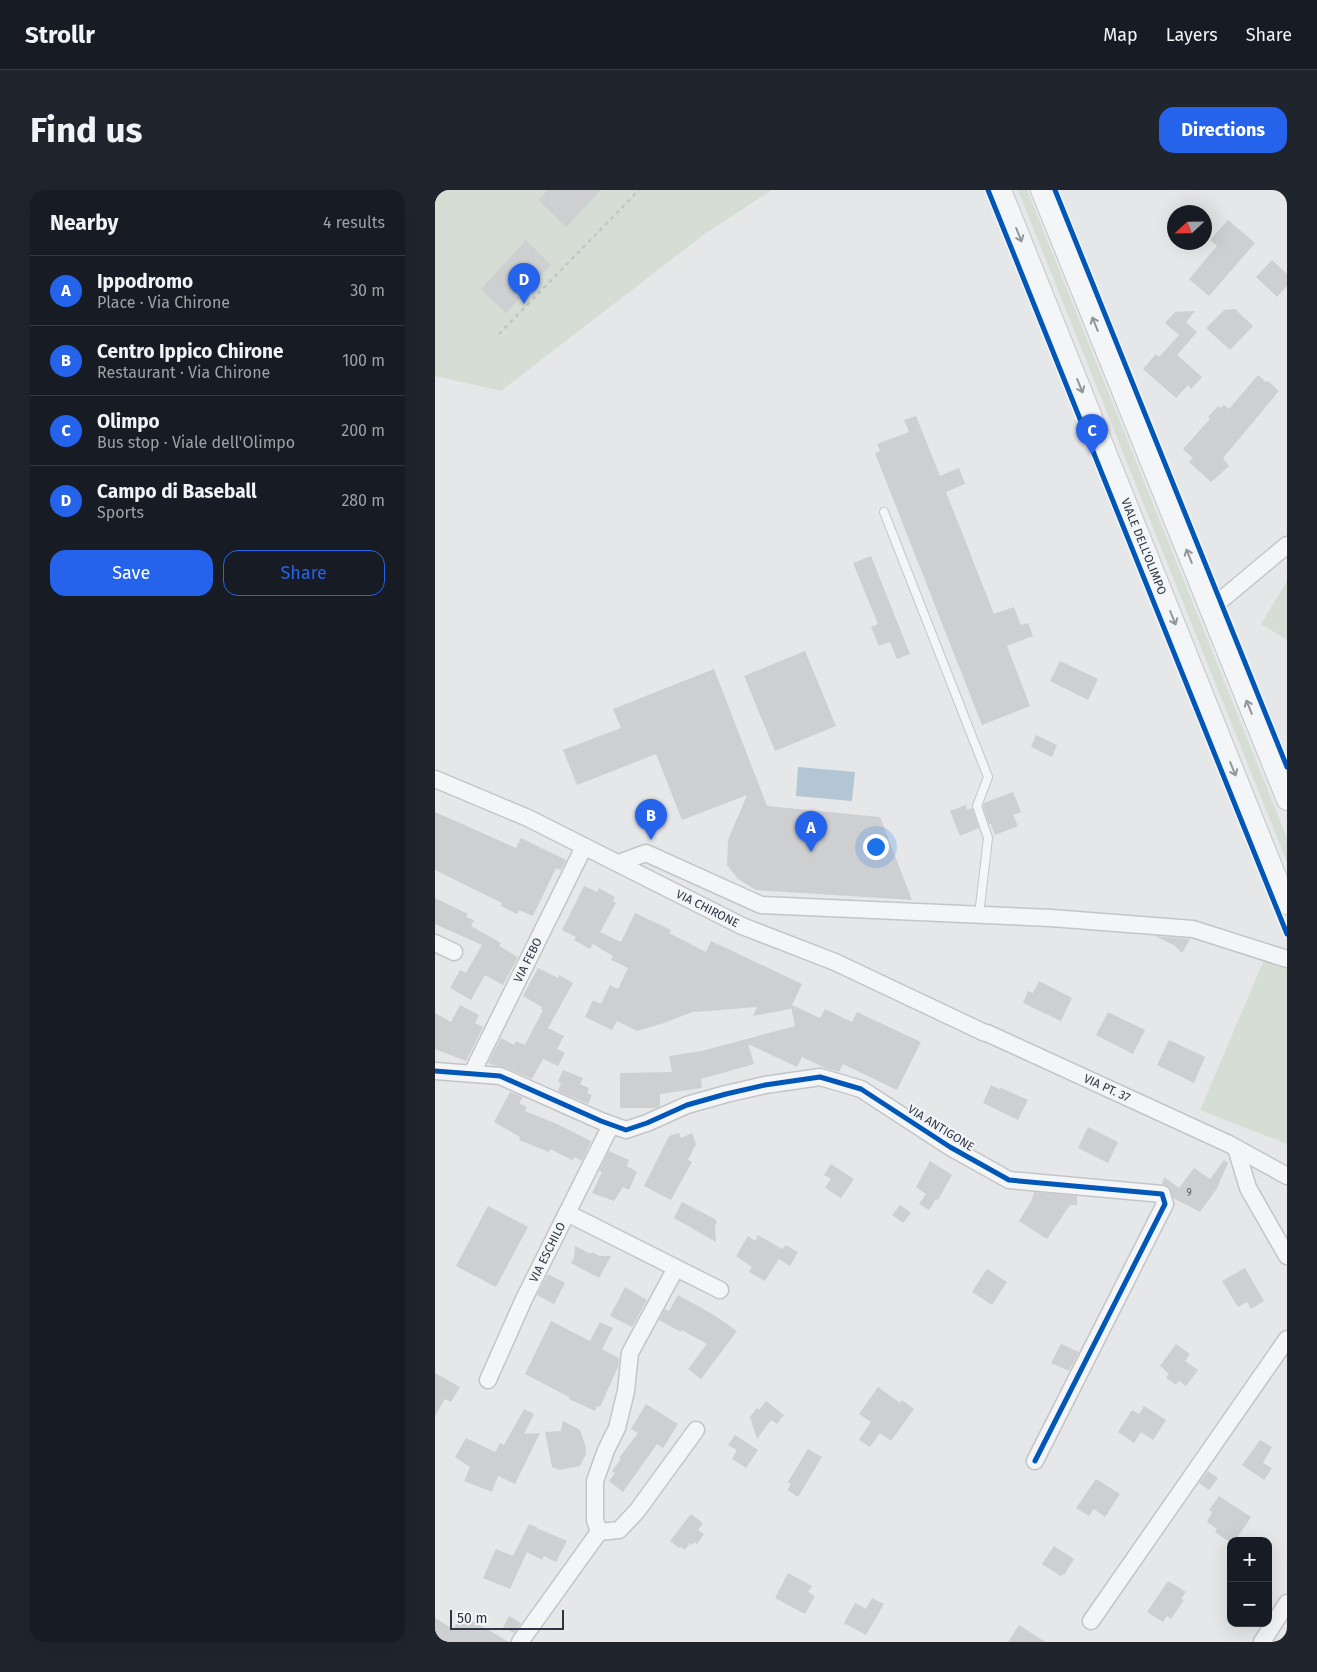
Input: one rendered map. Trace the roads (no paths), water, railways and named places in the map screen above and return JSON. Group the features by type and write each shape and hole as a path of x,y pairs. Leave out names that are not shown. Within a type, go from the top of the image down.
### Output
{"street":[{"name":"VIALE DELL'OLIMPO","path":"1001,190 1287,904"},
{"path":"1041,190 1287,800"},
{"path":"1209,606 1220,601 1287,545"},
{"name":"VIA CHIRONE","path":"435,779 528,818 742,926 835,962 986,1033"},
{"name":"VIA FEBO","path":"472,1073 581,855 583,846"},
{"path":"619,864 646,853 761,904 1051,918 1193,929 1287,959"},
{"path":"435,943 454,952"},
{"name":"VIA PT. 37","path":"986,1033 1232,1146"},
{"name":"VIA ANTIGONE","path":"435,1071 500,1076 626,1130 647,1124 687,1105 726,1094 765,1085 820,1077 861,1089 950,1147 1009,1180 1162,1194 1165,1204 1035,1461"},
{"name":"VIA ESCHILO","path":"488,1380 524,1299 611,1125"},
{"path":"1232,1146 1287,1176"},
{"path":"1232,1146 1247,1188 1287,1256"},
{"path":"567,1213 720,1290"},
{"path":"599,1532 595,1520 595,1481 617,1428 626,1391 630,1353 676,1268"},
{"path":"1091,1621 1287,1339"},
{"path":"521,1642 599,1532 619,1530 637,1511 696,1430"},
{"path":"1262,1642 1287,1603"}],"lane":[{"path":"884,512 988,777 977,806 988,838 979,915"}],"water":[{"path":"798,767 855,772 852,801 796,796"}],"place":[{"name":"Campo di Baseball","path":"524,304"},
{"name":"Olimpo","path":"1092,455"},
{"name":"Centro Ippico Chirone","path":"651,840"},
{"name":"Ippodromo","path":"811,852"}]}
